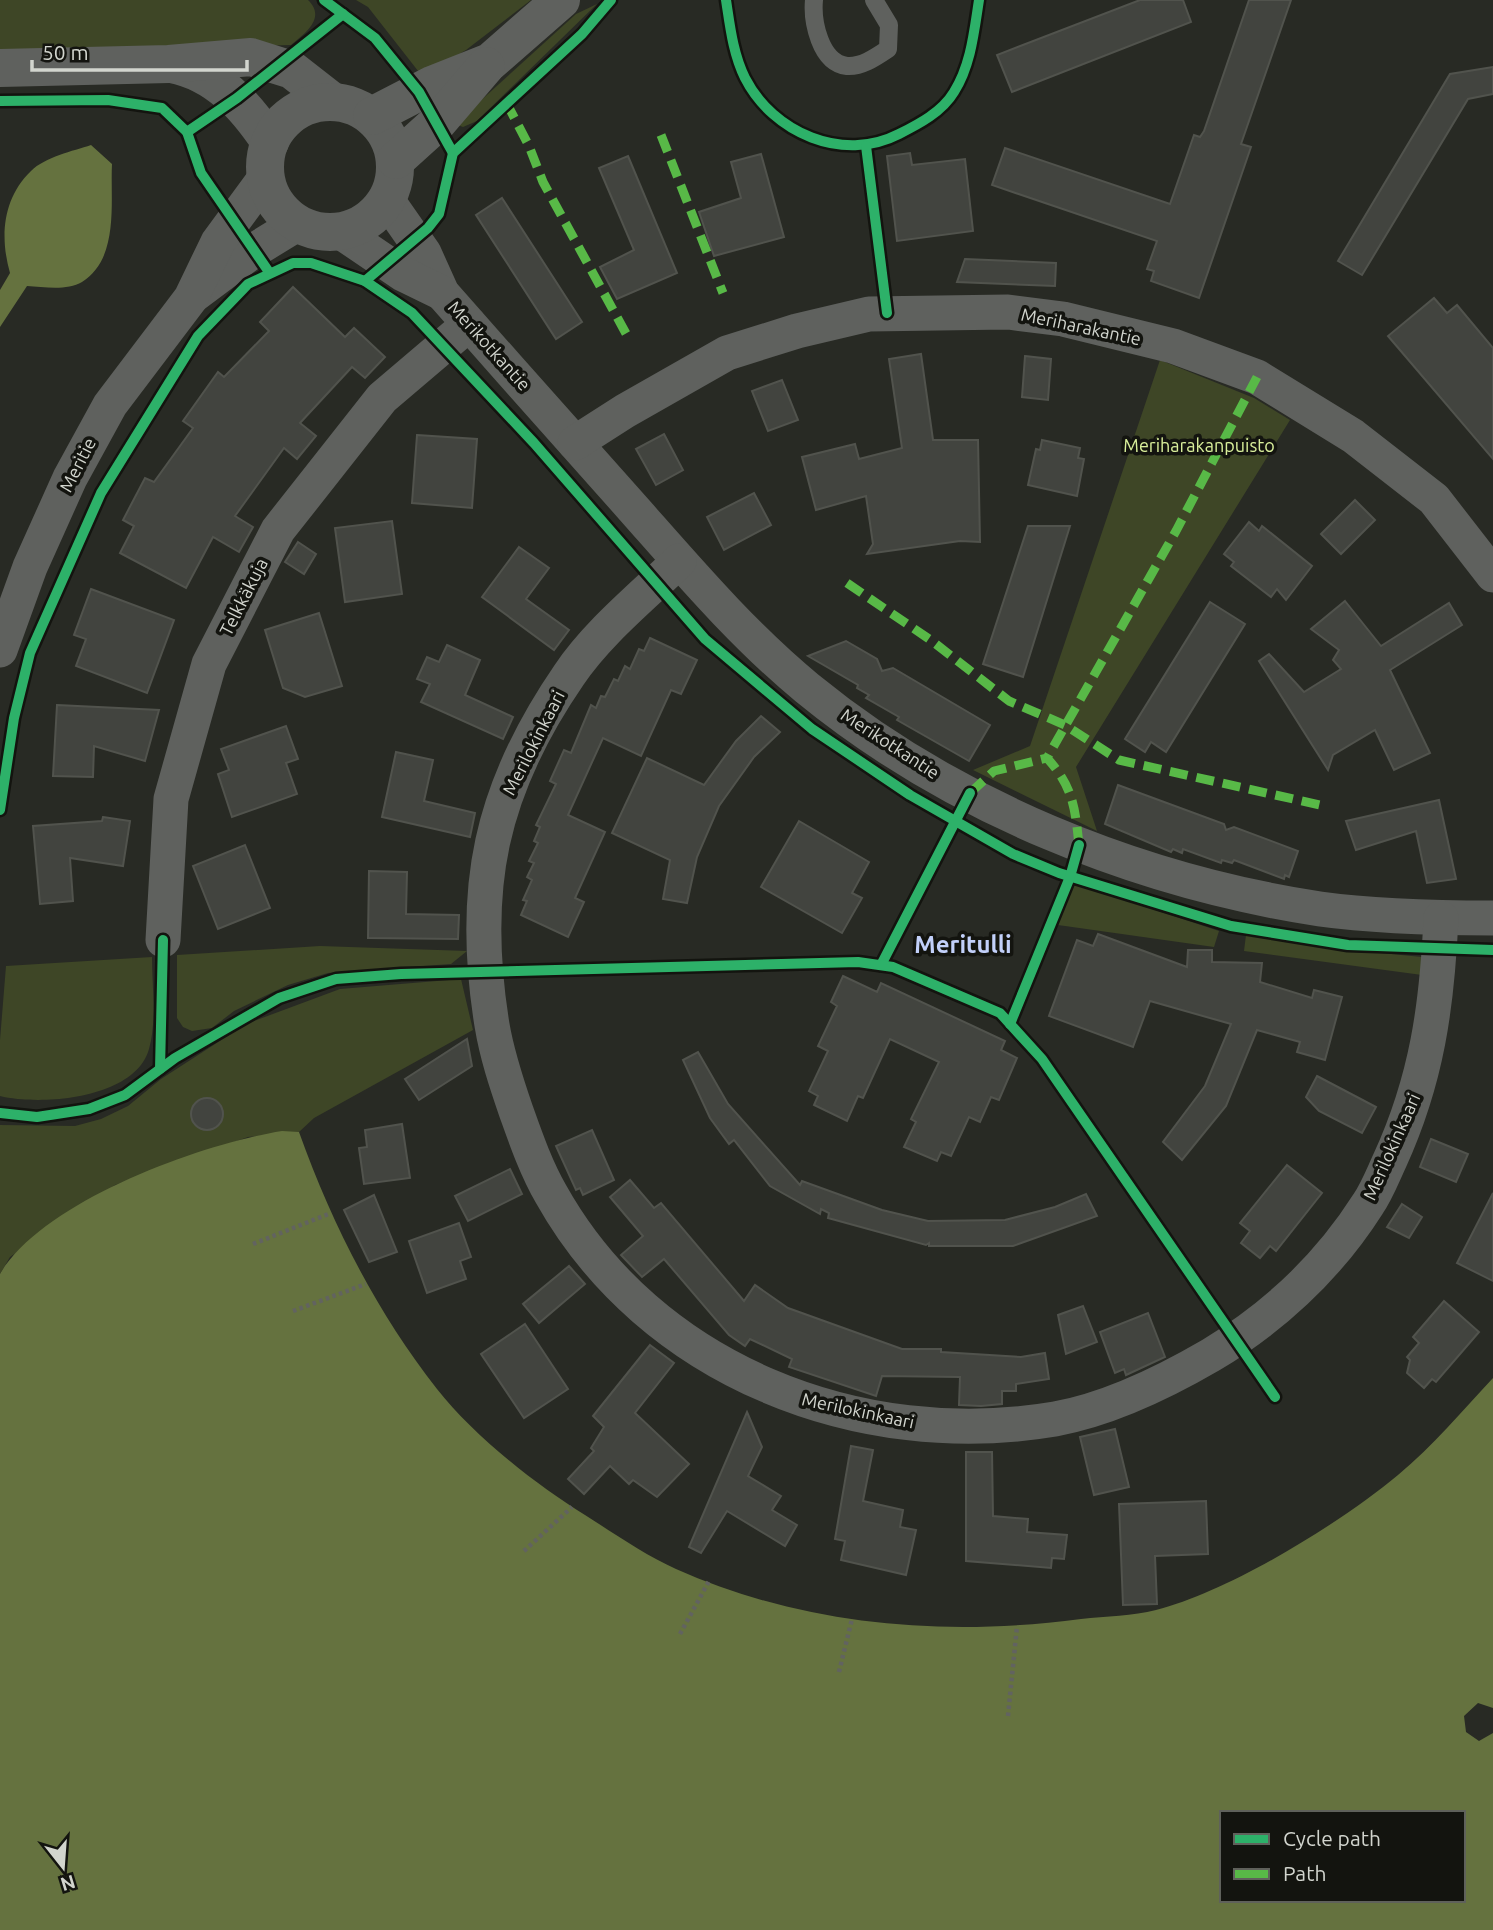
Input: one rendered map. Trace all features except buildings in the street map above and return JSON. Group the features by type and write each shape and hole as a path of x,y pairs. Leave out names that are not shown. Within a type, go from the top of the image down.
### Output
{"street":[{"path":"396,160 438,122 490,62 561,0"},
{"path":"0,68 170,64 251,57 292,70 332,102 372,116 384,128 396,160 396,176 387,200 372,219 341,232 316,231 297,224 282,212 271,196 267,160 237,98 208,77 188,67 170,64"},
{"path":"372,116 432,85 490,62"},
{"path":"267,160 292,114 311,104 332,102"},
{"name":"Meritie","path":"0,650 30,567 70,478 110,405 191,298 218,242 267,160"},
{"name":"Merikotkantie","path":"387,200 424,253 442,293 740,625 807,688 921,767 1072,843 1186,880 1307,906 1441,918 1493,918"},
{"name":"Meritie","path":"191,298 253,251 297,224"},
{"name":"Merikotkantie","path":"341,232 403,274 442,293"},
{"name":"Meriharakantie","path":"575,443 727,353 797,331 869,314 887,313 1009,312 1063,319 1173,346 1256,377 1353,436 1434,499 1493,575"},
{"name":"Telkkäkuja","path":"163,940 171,799 209,664 278,530 382,398 470,324"},
{"name":"Merilokinkaari","path":"680,561 607,631 570,673 511,782 492,839 483,897 483,971 497,1056 528,1145 550,1193 580,1238 621,1287 695,1349 762,1385 810,1404 868,1417 920,1425 1004,1425 1059,1418 1120,1400 1176,1376 1235,1340 1293,1296 1334,1251 1370,1201 1411,1107 1428,1052 1438,995 1441,918"}],"lane":[{"path":"814,0 815,29 829,56 845,66 869,62 888,49 889,25 874,0"}],"path":[{"path":"253,1244 331,1213"},
{"path":"293,1311 366,1284"},
{"path":"524,1551 572,1507"},
{"path":"680,1634 709,1581"},
{"path":"839,1672 852,1619"},
{"path":"1008,1716 1017,1626"}],"green space":[{"path":"0,0 308,0 315,13 312,25 291,45 0,52"},
{"path":"356,0 531,0 466,50 422,76 368,7"},
{"path":"597,4 477,121 463,127 455,124 576,14"},
{"name":"Meriharakanpuisto","path":"1160,360 1254,398 1290,420 1076,767 1097,831 973,770 1030,746"},
{"path":"1074,883 1219,931 1214,947 1058,925"},
{"path":"1246,935 1340,949 1422,957 1422,975 1244,951"},
{"path":"320,946 467,951 451,964 328,973 288,985 234,1011 212,1028 192,1031 183,1027 177,1018 177,955"},
{"path":"152,957 154,1003 149,1049 140,1066 126,1079 85,1095 61,1099 18,1099 0,1096 0,1040 6,966"},
{"path":"461,979 473,1030 314,1118 299,1132 248,1137 115,1185 10,1257 0,1274 0,1125 75,1126 101,1119 128,1106 161,1079 246,1024 340,989"}],"shaded area":[{"path":"91,145 112,164 112,211 108,244 102,259 94,272 76,285 55,288 27,286 0,327 0,290 10,273 5,246 6,219 14,194 21,182 37,166"},
{"path":"282,1131 299,1132 341,1233 394,1329 437,1389 468,1424 526,1474 630,1544 676,1569 725,1588 824,1615 926,1626 978,1627 1129,1615 1185,1601 1217,1588 1283,1554 1374,1494 1423,1452 1493,1378 1493,1708 1478,1703 1464,1716 1466,1732 1479,1741 1493,1733 1493,1930 0,1930 0,1274 21,1247 51,1223 87,1200 127,1180 210,1149"}],"marked path":[{"path":"506,102 529,146 543,182 629,339"},
{"path":"661,135 723,293"},
{"path":"1079,845 1071,798 1062,778 1047,758 1176,531 1257,377"},
{"path":"847,583 932,641 1009,701 1065,725 1119,760 1320,805"},
{"path":"970,793 994,771 1047,758"}],"cycle path":[{"path":"324,0 375,38 419,92 453,153"},
{"path":"365,281 428,228 439,214 453,153 582,34 611,0"},
{"path":"726,0 738,59 745,78 757,97 791,128 833,144 855,145 877,142 899,134 930,117 949,99 960,82 968,59 979,0"},
{"path":"187,132 237,98 343,14"},
{"path":"0,101 108,100 162,108 187,132 201,173 269,272"},
{"path":"866,146 887,313"},
{"path":"0,810 14,718 30,653 101,493 198,336 248,284 293,263 311,263 365,281 412,313 534,443 705,639 812,729 910,795 1013,854 1059,873 1231,926 1348,945 1493,950"},
{"path":"881,965 970,793"},
{"path":"1010,1024 1070,877 1079,845"},
{"path":"160,1069 163,940"},
{"path":"0,1113 37,1117 89,1109 125,1095 175,1058 279,998 336,979 401,974 858,962 893,967 1000,1013 1042,1059 1275,1397"}],"district":[{"name":"Meritulli","path":"963,945"}]}
